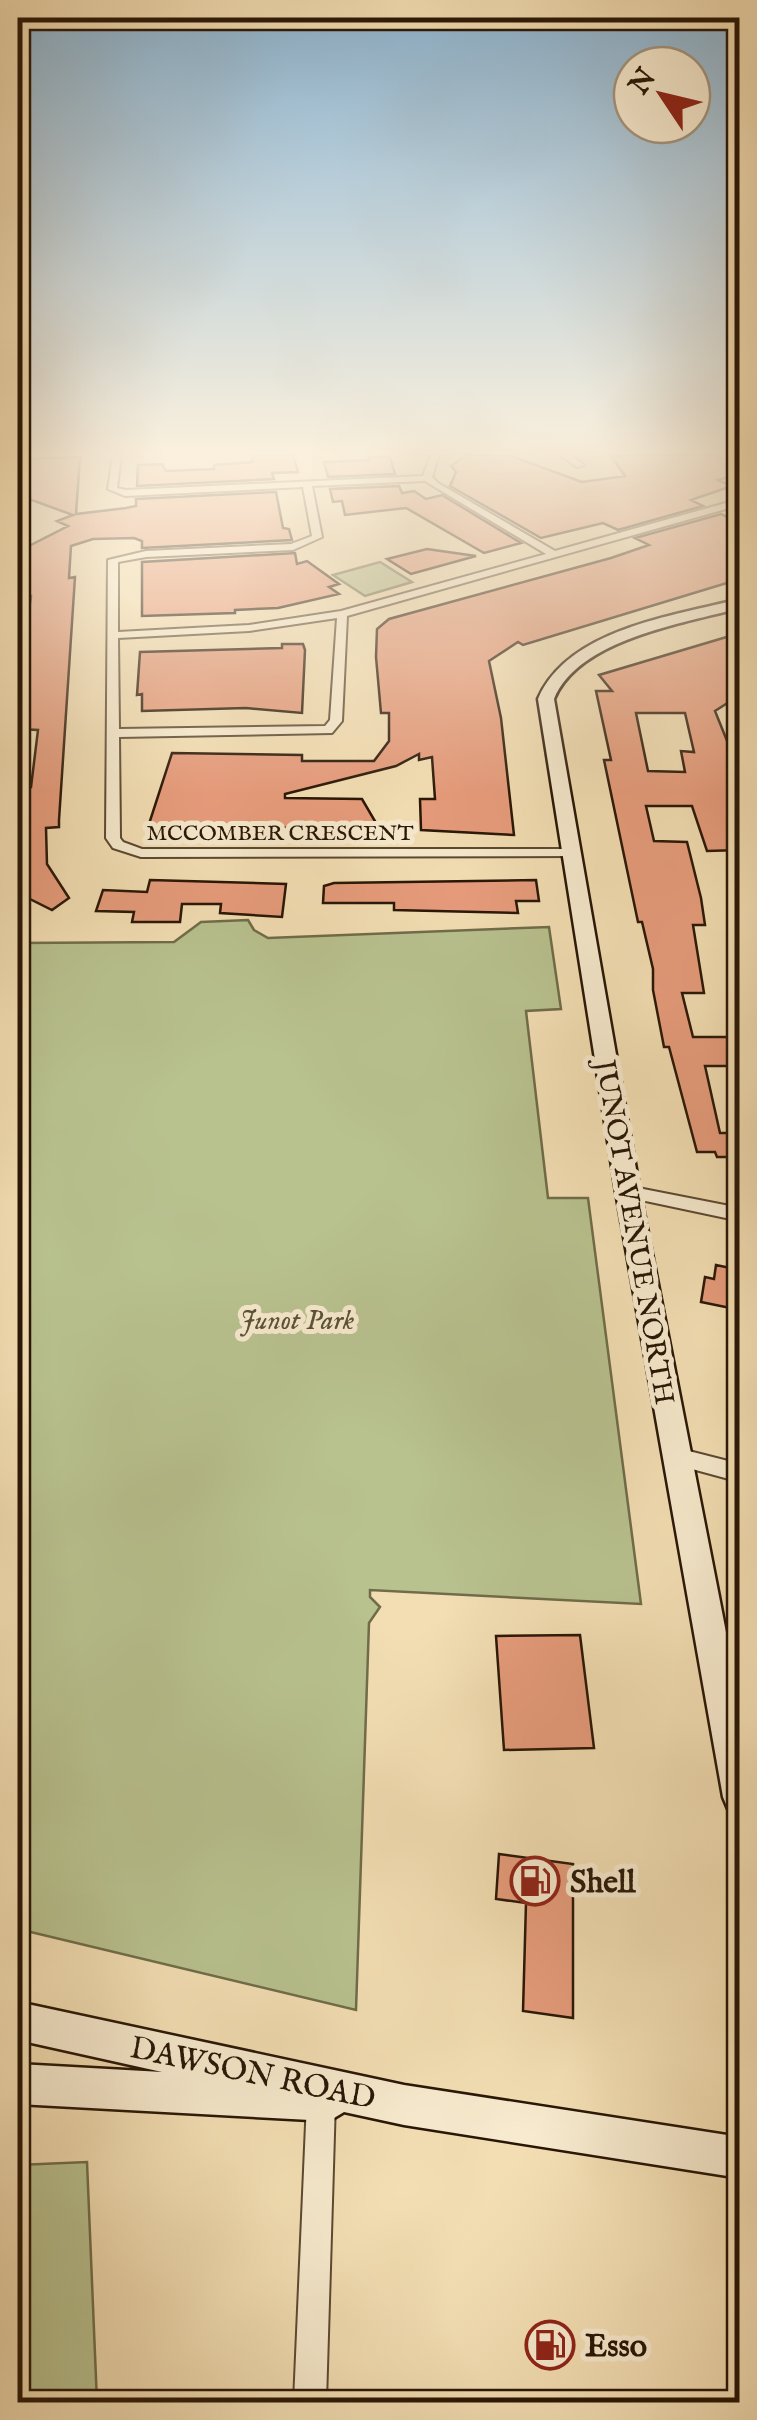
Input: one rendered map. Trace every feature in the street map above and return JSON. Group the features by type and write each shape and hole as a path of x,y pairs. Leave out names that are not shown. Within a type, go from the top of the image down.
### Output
{"main road":[{"name":"JUNOT AVENUE NORTH","path":"740,602 606,644 561,670 551,680 546,699 628,1192 740,1797"},
{"name":"DAWSON ROAD","path":"18,2021 404,2105"},
{"name":"DAWSON ROAD","path":"18,2084 404,2105"},
{"path":"404,2105 740,2158"}],"street":[{"name":"MCCOMBER CRESCENT","path":"113,568 112,838 127,850 572,853"},
{"path":"114,635 249,628 342,614 505,568"},
{"path":"115,733 328,730 336,720 342,614"},
{"path":"628,1192 740,1215"},
{"path":"677,1458 740,1473"},
{"path":"310,2402 321,2101"}],"green space":[{"path":"359,568 389,568 412,582 365,596 333,575"},
{"name":"Junot Park","path":"248,920 254,930 268,938 549,927 561,1009 526,1011 548,1198 588,1198 641,1604 370,1590 370,1597 380,1607 369,1623 356,2010 18,1929 18,943 174,942 201,922"},
{"path":"87,2162 97,2402 18,2402 18,2165"}],"building":[{"path":"21,568 70,568 69,578 75,577 59,827 46,828 47,864 69,898 52,910 18,893 18,788 31,787 38,730 18,729 18,638 26,633 31,596 18,596"},
{"path":"142,568 317,568 339,584 329,587 339,594 278,608 142,616"},
{"path":"401,568 433,568 411,574"},
{"path":"575,568 740,568 740,579 523,645 518,642 489,661 501,718 514,835 421,830 420,799 435,799 432,757 419,760 419,754 396,766 285,794 285,798 362,799 379,828 148,827 172,753 302,755 302,761 374,761 389,741 389,713 381,713 376,657 377,629 389,619"},
{"path":"740,633 740,695 715,711 740,773 740,850 707,851 692,806 646,806 654,841 687,842 701,898 705,925 693,925 704,993 682,993 693,1037 740,1037 740,1066 705,1066 720,1133 740,1133 740,1157 697,1152 669,1047 664,1047 653,969 642,922 638,922 604,760 611,760 596,691 612,691 599,675","holes":["636,713 685,713 694,752 681,751 685,772 648,771"]},
{"path":"282,644 303,644 305,650 302,713 246,708 142,711 142,694 137,695 140,652 282,648"},
{"path":"150,880 286,884 282,917 220,913 221,904 182,904 180,922 132,922 134,912 96,911 103,890 147,892"},
{"path":"536,880 539,901 516,901 518,913 394,910 394,903 323,903 324,886 334,883"},
{"path":"716,1265 740,1270 740,1310 701,1302 705,1277 714,1279"},
{"path":"580,1635 594,1748 504,1750 496,1636"},
{"path":"499,1854 573,1864 573,2018 523,2011 526,1903 496,1899"}],"place":[{"name":"Shell","path":"535,1881"},
{"name":"Esso","path":"550,2345"}]}
